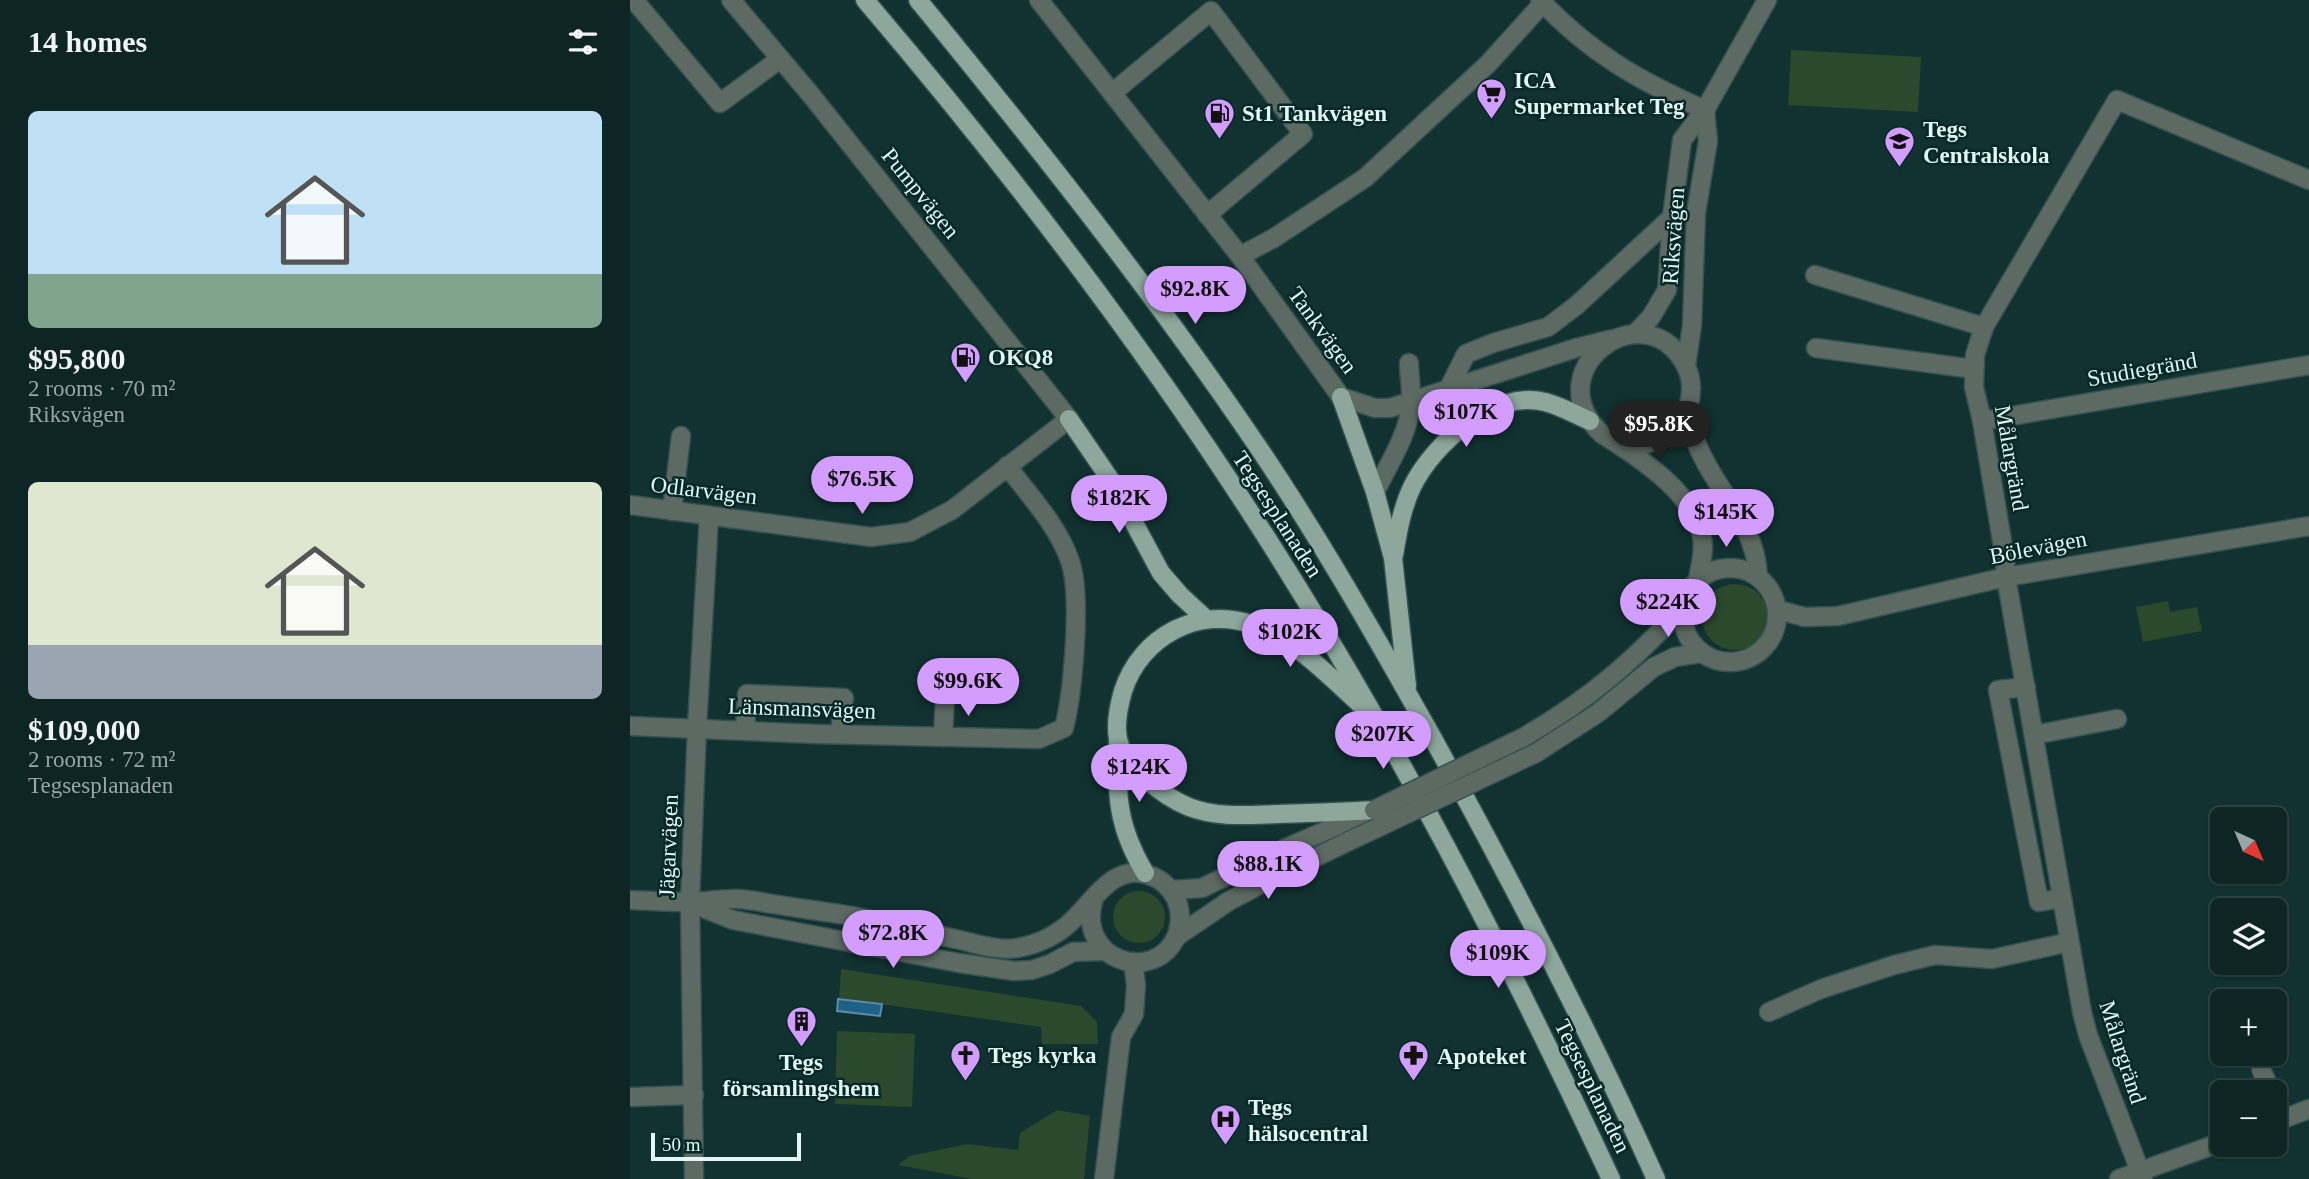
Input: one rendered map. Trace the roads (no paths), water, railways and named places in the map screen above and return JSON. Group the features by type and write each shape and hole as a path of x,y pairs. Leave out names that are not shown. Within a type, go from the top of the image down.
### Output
{"main road":[{"name":"Tegsesplanaden","path":"865,0 1000,163 1122,325 1261,528 1374,715 1478,904 1611,1179"},
{"name":"Tegsesplanaden","path":"918,0 1031,138 1254,440 1327,555 1513,884 1656,1179"},
{"path":"1341,397 1374,492 1393,558 1409,696"},
{"path":"1393,558 1400,522 1414,484 1443,443 1465,424 1490,410 1511,402 1527,400 1545,402 1590,421"},
{"path":"1069,419 1112,482 1161,573 1206,619"},
{"path":"1145,873 1125,835 1117,791 1119,704 1134,667 1165,633 1184,624 1206,619 1252,624 1272,632 1374,715"},
{"path":"1118,740 1146,780 1168,797 1214,814 1338,827 1374,810"}],"street":[{"path":"634,0 720,103 780,59"},
{"name":"Pumpvägen","path":"731,0 1069,419"},
{"name":"Tankvägen","path":"1039,0 1240,257 1341,397 1375,408 1390,408 1576,348 1613,339"},
{"name":"Riksvägen","path":"1634,334 1651,317 1667,290 1671,217 1682,141 1705,110 1767,0"},
{"path":"1240,257 1274,238 1365,178 1495,57 1542,1 1583,42 1649,85 1705,110"},
{"path":"1112,93 1211,11 1303,134 1207,215"},
{"name":"Målargränd","path":"2142,1176 2088,1035 2069,942 1982,421 1973,387 1975,355 1984,327 2117,100 2309,180"},
{"name":"Riksvägen","path":"1705,110 1707,141 1696,214 1692,325 1686,366 1691,395 1686,413 1700,451 1748,530 1757,556 1758,576"},
{"path":"1449,388 1466,354 1548,327 1577,305 1671,217"},
{"path":"1815,275 1984,327"},
{"path":"1686,366 1681,357 1665,342 1656,338 1634,334 1613,339 1595,352 1582,376 1582,399 1590,421 1609,439 1655,470 1677,492 1696,519 1702,537 1703,553 1698,580"},
{"path":"1816,348 1974,369"},
{"path":"1374,492 1404,429 1411,401 1409,363"},
{"name":"Studiegränd","path":"1982,421 2309,365"},
{"path":"1609,439 1631,445 1653,443 1673,431 1686,413"},
{"name":"Odlarvägen","path":"630,505 871,537 910,532 952,510 1069,419"},
{"path":"673,511 681,436"},
{"name":"Länsmansvägen","path":"630,726 1039,739 1064,728 1070,704 1076,597 1071,563 1057,533 1007,466"},
{"name":"Jägarvägen","path":"694,1179 690,902 696,727 709,516"},
{"name":"Bölevägen","path":"1778,610 1805,617 1838,617 2006,577 2309,526"},
{"path":"1734,568 1758,576 1775,597 1778,610 1773,638 1765,649 1740,662 1726,663 1701,653 1688,637 1683,617 1686,597 1698,580 1709,573 1734,568"},
{"path":"1374,810 1524,737 1560,716 1609,681 1641,652 1684,606"},
{"path":"1171,890 1202,888 1263,858 1338,827 1535,753 1598,713 1654,667 1675,657 1701,653"},
{"path":"2026,687 1998,690 2039,902 2062,898"},
{"path":"746,730 747,694 844,698 840,734"},
{"path":"943,737 945,696"},
{"path":"2034,735 2117,719"},
{"path":"1094,898 1091,909 1092,932 1104,951 1118,959 1146,961 1158,956 1176,937 1229,901 1263,883 1338,827"},
{"path":"630,900 690,902 737,899 849,916 986,946 1013,948 1033,945 1049,938 1074,919 1110,880 1133,873 1145,873 1171,890 1180,913 1176,937"},
{"path":"690,902 733,920 1014,971 1032,970 1051,964 1073,952 1104,951"},
{"path":"1769,1012 1821,989 1894,965 1935,955 1992,959 2069,942"},
{"path":"1104,1179 1121,1037 1134,1014 1136,985 1133,962"},
{"path":"2261,1069 2266,1080"},
{"path":"630,1097 694,1095"},
{"path":"2287,1117 2309,1109"},
{"path":"2119,1179 2142,1176 2210,1147"}],"water":[{"path":"838,999 882,1004 880,1016 837,1011"}],"place":[{"name":"ICA Supermarket Teg","path":"1491,120"},
{"name":"St1 Tankvägen","path":"1219,140"},
{"name":"Tegs Centralskola","path":"1900,169"},
{"name":"OKQ8","path":"965,384"},
{"name":"Tegs församlingshem","path":"801,1048"},
{"name":"Tegs kyrka","path":"965,1082"},
{"name":"Apoteket","path":"1414,1083"},
{"name":"Tegs hälsocentral","path":"1225,1147"}]}
